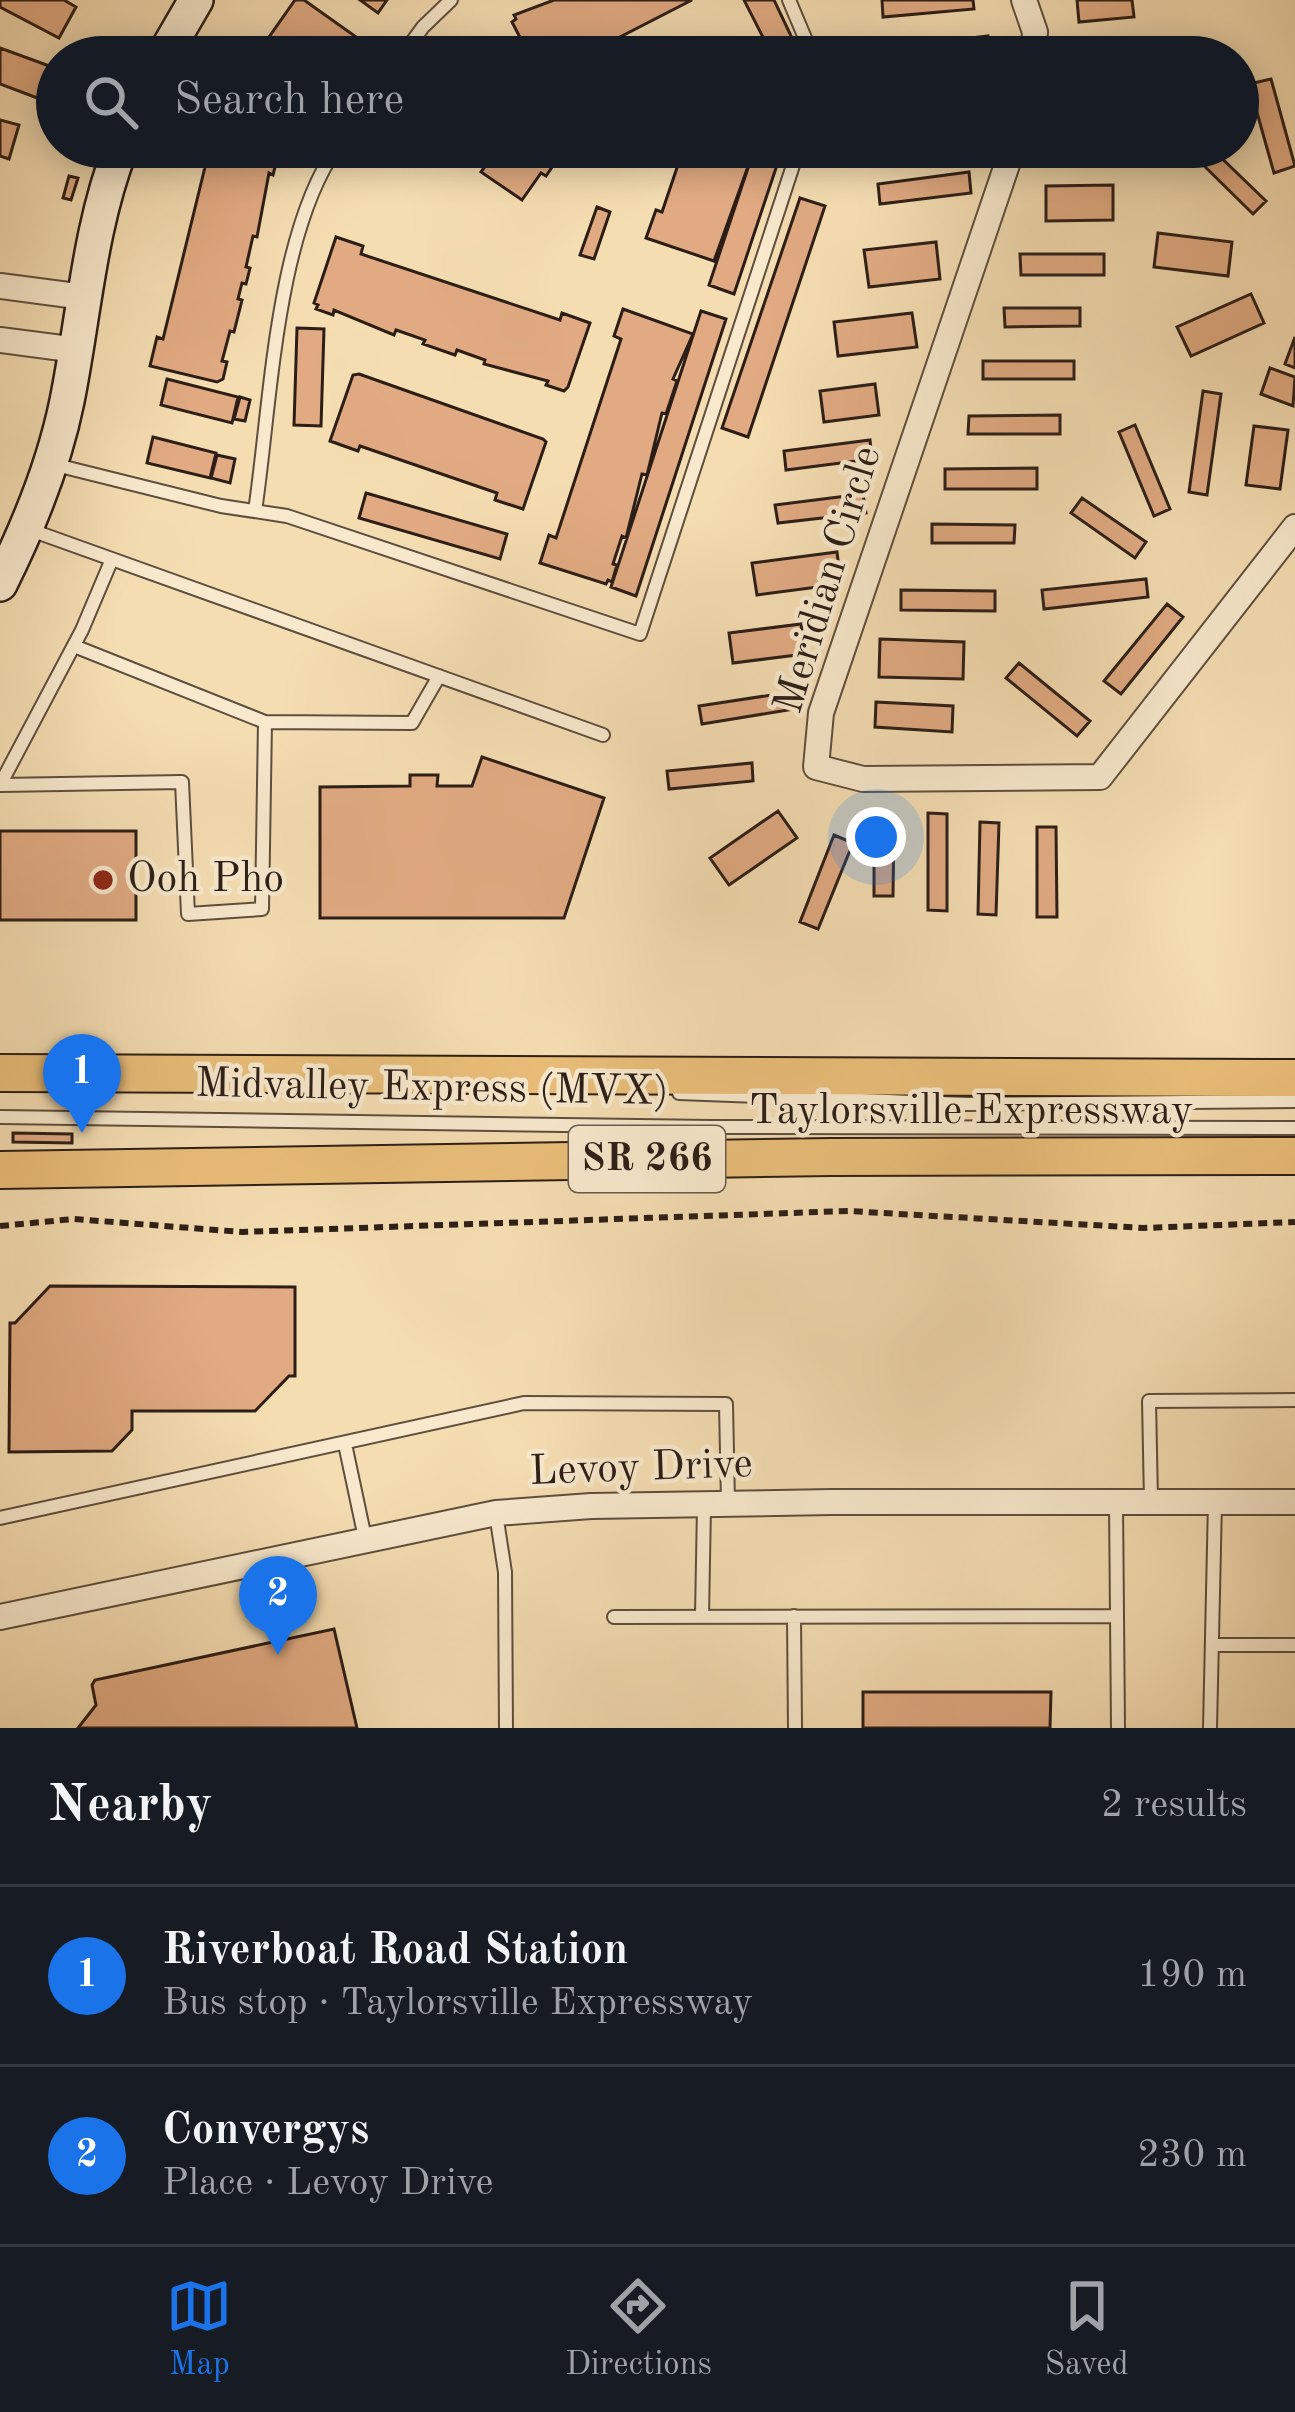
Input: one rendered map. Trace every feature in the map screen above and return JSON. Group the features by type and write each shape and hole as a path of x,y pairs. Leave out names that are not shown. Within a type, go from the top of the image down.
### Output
{"main road":[{"name":"Taylorsville Expressway","path":"0,1073 1295,1078"},
{"name":"Taylorsville Expressway","path":"0,1170 809,1157 1295,1156"}],"street":[{"path":"175,36 196,0"},
{"path":"1024,0 1035,36"},
{"path":"0,584 51,464 115,168"},
{"name":"Meridian Circle","path":"1006,168 821,713 816,767 863,779 1100,777 1295,527"},
{"path":"0,286 84,297"},
{"path":"0,340 76,350"},
{"name":"Levoy Drive","path":"0,1617 496,1513 591,1506 1295,1502"}],"lane":[{"path":"416,36 451,0"},
{"path":"789,0 804,36"},
{"path":"255,511 277,326 312,197 327,168"},
{"path":"51,464 221,506 287,515 640,634 793,168"},
{"path":"26,528 603,735"},
{"path":"112,559 74,646 1,785 182,782 188,914 262,909 265,722"},
{"path":"74,646 265,722 412,723 440,676"},
{"name":"Midvalley Express (MVX)","path":"524,1078 637,1090 859,1102 1295,1101"},
{"name":"Midvalley Express (MVX)","path":"0,1117 711,1127 1295,1128"},
{"path":"1150,1502 1149,1401 1295,1400"},
{"path":"0,1519 524,1403 726,1404 702,1616"},
{"path":"345,1444 365,1538"},
{"path":"1116,1502 1118,1728"},
{"path":"1210,1728 1215,1502"},
{"path":"496,1513 505,1572 506,1728"},
{"path":"794,1616 795,1728"},
{"path":"614,1617 1117,1616"},
{"path":"1212,1645 1295,1645"}],"path":[{"path":"0,1226 74,1219 242,1232 848,1211 1144,1228 1295,1222"}],"building":[{"path":"0,0 64,0 76,7 60,36 55,36 0,7"},
{"path":"295,0 304,0 355,36 270,36"},
{"path":"360,0 387,0 378,13"},
{"path":"554,0 692,0 622,36 519,36 512,22 514,15"},
{"path":"744,0 774,0 791,36 762,36"},
{"path":"882,0 973,0 974,9 883,17"},
{"path":"1077,0 1132,0 1134,17 1079,22"},
{"path":"0,48 36,61 36,98 0,84"},
{"path":"1271,79 1295,166 1274,173 1259,120 1259,82"},
{"path":"0,120 19,125 9,159 0,156"},
{"path":"205,168 275,168 273,175 269,173 234,332 230,331 222,361 227,362 223,379 217,382 150,366 157,337 163,339"},
{"path":"484,168 551,168 546,176 541,173 522,200 481,172"},
{"path":"677,168 747,168 714,261 646,238 656,210 662,212"},
{"path":"748,168 776,168 734,294 709,285"},
{"path":"1206,168 1232,168 1266,201 1253,214"},
{"path":"969,172 971,193 880,204 878,184"},
{"path":"69,176 78,178 71,200 63,198"},
{"path":"1113,185 1113,220 1046,221 1046,186"},
{"path":"800,198 825,206 748,437 722,428"},
{"path":"597,207 610,212 594,259 580,255"},
{"path":"1158,233 1232,242 1228,276 1154,267"},
{"path":"336,237 363,246 361,254 560,320 562,313 590,323 568,387 564,391 546,385 548,381 484,364 485,360 457,350 455,355 396,330 394,335 334,310 333,315 316,309"},
{"path":"936,242 940,279 869,287 864,250"},
{"path":"1020,254 1104,254 1104,275 1021,275"},
{"path":"1251,294 1264,323 1191,356 1177,327"},
{"path":"1004,308 1080,308 1080,326 1005,327"},
{"path":"623,309 693,334 673,379 677,381 666,414 662,413 647,475 642,474 626,538 622,536 613,564 617,565 612,582 606,584 540,563 549,535 556,538 621,339 614,336"},
{"path":"701,311 726,319 636,596 611,587"},
{"path":"912,313 917,347 838,356 834,322"},
{"path":"297,328 324,329 321,426 294,425"},
{"path":"1295,337 1295,368 1285,364"},
{"path":"983,361 1074,361 1074,379 983,379"},
{"path":"1270,368 1295,377 1293,406 1261,394"},
{"path":"353,375 543,439 546,442 523,509 495,500 497,493 360,446 358,451 330,441"},
{"path":"167,379 238,397 232,423 161,405"},
{"path":"875,384 879,415 824,422 820,391"},
{"path":"1203,391 1221,394 1207,495 1189,492"},
{"path":"240,397 250,400 245,421 234,419"},
{"path":"1060,415 1060,434 968,434 969,416"},
{"path":"1135,425 1170,509 1154,516 1119,432"},
{"path":"1254,426 1288,430 1280,489 1246,485"},
{"path":"153,437 216,453 210,478 147,463"},
{"path":"870,440 872,459 786,470 784,451"},
{"path":"217,455 235,459 230,483 211,478"},
{"path":"1037,468 1037,489 945,489 945,469"},
{"path":"366,493 507,534 500,559 359,518"},
{"path":"863,494 866,513 778,523 775,505"},
{"path":"1082,498 1146,542 1135,558 1071,513"},
{"path":"932,524 1015,525 1014,543 932,543"},
{"path":"837,552 841,584 757,595 752,563"},
{"path":"1146,579 1148,597 1044,609 1042,590"},
{"path":"901,590 995,591 995,611 901,610"},
{"path":"1167,604 1183,617 1121,694 1104,681"},
{"path":"801,624 805,654 733,663 729,633"},
{"path":"880,639 964,642 963,679 879,677"},
{"path":"1019,663 1090,721 1077,736 1006,678"},
{"path":"791,692 794,709 702,724 699,706"},
{"path":"876,702 953,706 952,732 875,727"},
{"path":"482,757 604,798 564,918 320,918 320,787 410,786 410,775 438,775 437,786 472,786"},
{"path":"752,763 753,781 669,789 667,771"},
{"path":"778,811 797,838 729,885 710,858"},
{"path":"928,813 947,814 947,911 928,910"},
{"path":"980,822 999,823 996,915 978,914"},
{"path":"874,825 894,825 893,896 874,896"},
{"path":"1037,827 1056,827 1057,917 1037,917"},
{"path":"0,831 136,831 136,920 0,920"},
{"path":"834,835 853,843 818,929 800,922"},
{"path":"13,1133 72,1134 72,1143 13,1142"},
{"path":"50,1286 295,1287 295,1376 289,1376 255,1411 132,1411 132,1430 112,1451 9,1452 10,1323"},
{"path":"334,1629 357,1728 78,1728 96,1705 95,1680"},
{"path":"863,1692 1051,1692 1050,1728 863,1728"}],"place":[{"name":"Ooh Pho","path":"103,880"},
{"name":"Riverboat Road Station","path":"82,1133"},
{"name":"Convergys","path":"278,1655"}]}
